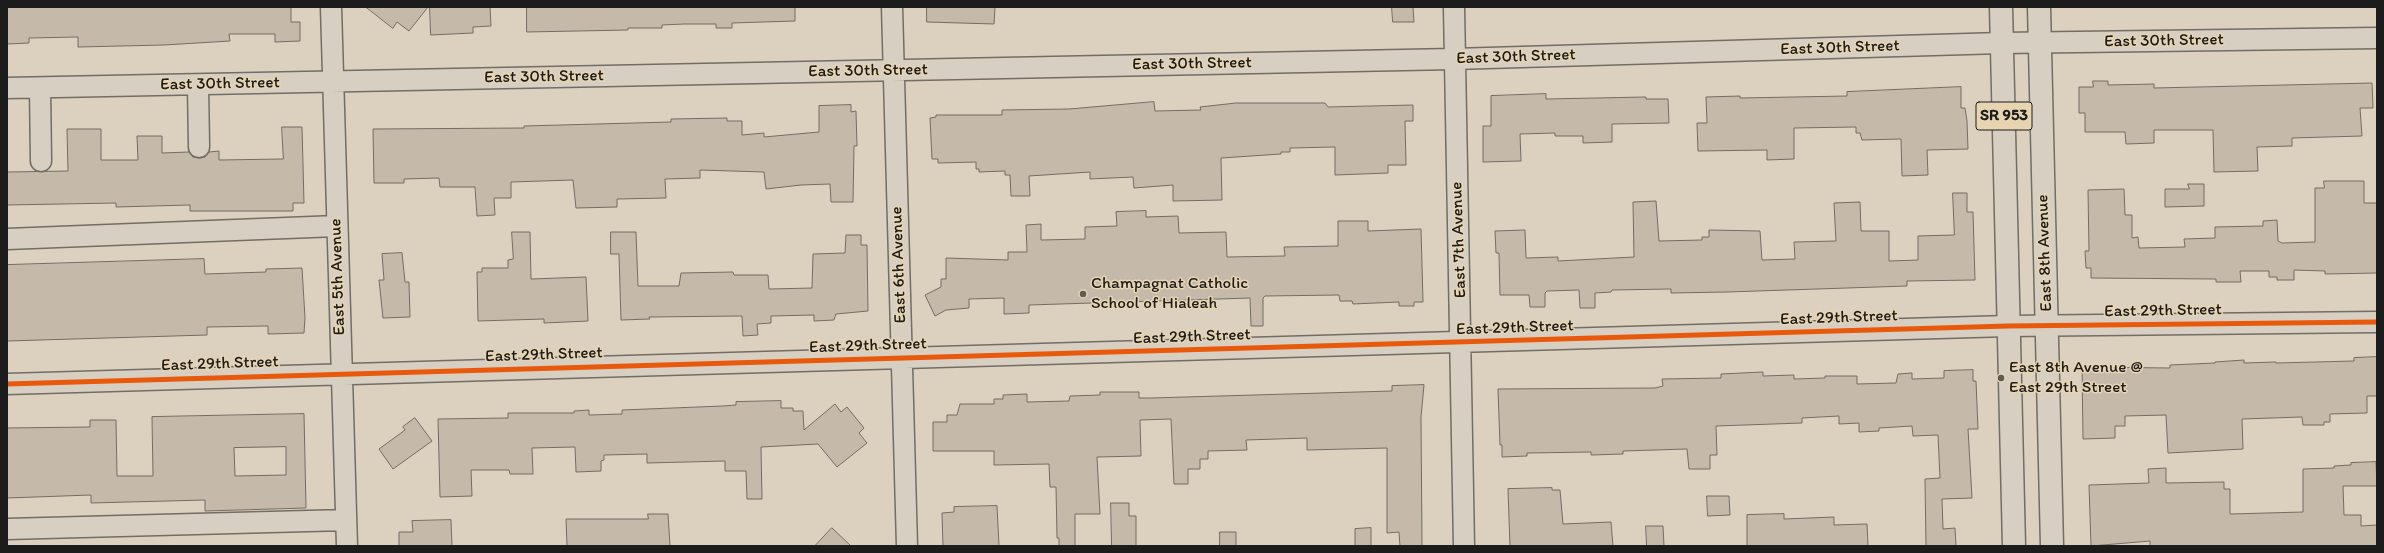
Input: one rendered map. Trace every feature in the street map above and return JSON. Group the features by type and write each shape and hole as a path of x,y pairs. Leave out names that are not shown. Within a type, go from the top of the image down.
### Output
{"main road":[{"name":"SR 953","path":"2001,7 2014,546"},
{"name":"East 8th Avenue","path":"2039,7 2052,546"}],"street":[{"name":"East 5th Avenue","path":"331,7 347,546"},
{"name":"East 6th Avenue","path":"892,7 907,546"},
{"name":"East 7th Avenue","path":"1454,7 1454,59 1462,344 1464,546"},
{"name":"East 30th Street","path":"7,88 1454,59 2039,42 2377,38"},
{"path":"198,85 199,147"},
{"path":"40,88 41,161"},
{"path":"7,239 337,226"},
{"name":"East 29th Street","path":"7,384 902,358 1462,344 2008,326 2377,322"},
{"path":"7,529 346,520"}],"building":[{"path":"7,7 291,7 291,22 300,22 300,41 275,42 275,34 229,34 230,41 164,45 78,47 78,37 29,38 29,43 7,44"},
{"path":"366,7 428,7 409,31 397,22 393,28"},
{"path":"430,7 490,7 491,26 473,27 473,33 431,35"},
{"path":"527,7 795,7 795,21 732,23 732,28 716,28 716,24 684,24 662,25 662,28 628,28 628,30 527,32"},
{"path":"927,7 995,7 994,24 927,22"},
{"path":"1392,7 1413,7 1414,22 1393,22"},
{"path":"2093,81 2108,81 2108,85 2154,84 2154,88 2372,83 2373,108 2360,108 2362,136 2292,138 2292,146 2257,147 2258,171 2214,172 2213,130 2154,130 2154,143 2126,144 2125,132 2085,132 2085,113 2079,113 2079,87 2093,87"},
{"path":"1961,87 1961,108 1965,108 1968,149 1927,150 1928,175 1902,176 1901,139 1862,140 1860,133 1856,133 1856,127 1794,128 1794,159 1767,160 1767,150 1698,151 1697,123 1707,123 1706,97 1740,96 1740,98 1847,96 1847,92"},
{"path":"1546,94 1546,99 1646,97 1646,99 1668,99 1669,123 1612,124 1612,142 1583,143 1583,136 1555,136 1555,133 1520,134 1521,161 1483,162 1483,126 1491,126 1491,96"},
{"path":"1154,102 1155,111 1201,110 1200,107 1236,103 1325,103 1328,107 1413,105 1413,121 1405,121 1406,165 1388,165 1388,173 1335,175 1335,147 1290,148 1290,152 1281,152 1281,154 1221,158 1222,200 1173,201 1173,185 1134,188 1133,177 1090,179 1090,172 1029,176 1030,196 1011,196 1010,175 1005,175 1005,171 979,172 979,169 976,169 976,162 938,163 938,159 932,159 930,118 936,117 936,115 1002,115 1002,110 1069,109"},
{"path":"851,105 851,112 856,111 857,146 854,146 853,202 831,202 830,184 801,185 766,189 764,172 700,170 700,178 665,179 666,198 617,199 617,207 576,208 573,180 511,182 511,198 494,198 495,215 477,216 475,187 440,187 439,178 404,179 404,183 374,183 373,129 524,128 524,126 671,122 671,119 727,118 727,121 742,121 742,135 764,133 764,137 819,132 819,106"},
{"path":"282,127 302,127 304,203 293,203 293,211 190,211 190,205 116,207 116,203 7,205 7,172 68,171 67,129 101,129 101,160 138,160 137,136 162,136 162,153 189,152 193,157 200,158 205,157 209,152 219,151 219,160 283,159"},
{"path":"2324,181 2364,181 2364,203 2377,203 2377,273 2325,274 2325,271 2294,270 2294,280 2277,280 2277,277 2269,277 2269,271 2240,271 2241,282 2216,282 2216,279 2091,278 2091,268 2086,268 2085,251 2089,251 2088,190 2124,189 2125,215 2132,215 2132,238 2138,237 2139,248 2185,247 2184,239 2215,238 2215,227 2263,226 2263,221 2277,220 2278,241 2282,243 2315,242 2315,188 2324,188"},
{"path":"2188,184 2204,184 2204,206 2165,207 2165,189 2189,189"},
{"path":"1953,193 1967,193 1967,212 1973,212 1975,280 1907,281 1907,286 1727,292 1671,293 1671,289 1612,290 1611,292 1595,293 1595,308 1580,308 1579,290 1547,291 1545,293 1545,307 1530,307 1529,295 1500,295 1499,253 1496,253 1495,231 1525,230 1526,258 1558,257 1558,261 1634,257 1633,202 1656,201 1659,241 1702,240 1702,237 1709,237 1709,230 1760,231 1762,260 1795,259 1794,242 1836,241 1834,203 1860,202 1861,231 1889,231 1889,261 1918,260 1918,236 1954,235"},
{"path":"1146,211 1146,217 1178,216 1179,233 1226,232 1227,257 1285,256 1284,247 1338,246 1338,221 1368,221 1368,231 1421,229 1423,302 1414,302 1414,306 1399,306 1399,302 1353,304 1352,301 1340,301 1339,295 1265,296 1263,298 1263,326 1251,326 1250,298 1029,305 1029,313 1004,314 1004,298 969,299 969,308 946,310 935,316 925,295 941,287 941,279 946,279 946,258 1008,260 1008,252 1027,252 1026,225 1041,224 1041,240 1085,239 1085,227 1117,226 1116,212"},
{"path":"512,232 530,232 531,279 586,277 588,321 544,323 544,319 478,321 477,272 482,272 482,268 508,268 508,260 513,259"},
{"path":"611,232 636,232 638,286 679,286 681,273 733,272 734,275 768,275 769,289 812,288 813,254 845,253 846,235 861,235 861,245 867,245 868,311 836,314 834,320 814,321 814,315 771,316 771,323 757,324 758,335 743,336 742,316 649,317 650,319 621,320 619,254 611,254"},
{"path":"402,253 405,282 409,282 410,317 383,318 379,280 384,280 382,254"},
{"path":"204,259 205,274 266,272 266,269 302,268 305,318 304,333 268,334 268,326 207,327 207,335 7,341 7,265"},
{"path":"2377,357 2377,396 2367,396 2367,413 2330,414 2330,422 2324,422 2324,425 2303,425 2302,417 2242,419 2243,449 2168,453 2166,415 2125,416 2125,426 2115,426 2115,438 2083,439 2082,367 2170,368 2170,365 2244,360 2244,363 2276,363 2354,361 2354,358"},
{"path":"1973,370 1973,381 1976,381 1978,429 1968,429 1972,498 1942,499 1943,529 1955,528 1956,546 1926,546 1925,479 1940,478 1938,435 1913,436 1912,426 1879,428 1879,431 1859,432 1859,423 1839,424 1839,416 1802,418 1802,423 1716,426 1717,455 1710,455 1710,469 1689,469 1687,449 1623,451 1623,454 1591,455 1591,452 1527,453 1527,456 1502,457 1502,445 1500,445 1498,389 1655,388 1663,386 1662,379 1721,378 1721,374 1763,372 1763,376 1794,375 1794,379 1825,378 1825,376 1857,376 1857,384 1896,383 1898,374 1912,373 1912,379 1944,378 1944,371"},
{"path":"1424,385 1421,417 1422,546 1400,546 1399,532 1387,533 1387,448 1307,450 1307,438 1246,440 1247,450 1208,451 1208,459 1200,459 1200,469 1188,469 1188,484 1174,484 1171,419 1140,420 1141,456 1097,457 1100,514 1075,514 1075,546 1059,546 1059,538 1057,538 1056,487 1050,487 1049,464 994,465 994,451 933,451 933,422 947,422 947,415 957,415 960,404 994,404 994,399 1003,399 1003,395 1027,394 1027,402 1069,401 1070,396 1100,395 1100,392 1139,392 1139,398 1151,398 1392,391 1392,386"},
{"path":"781,401 781,408 793,408 793,411 803,411 804,430 835,404 841,412 847,407 864,428 859,433 867,443 837,467 818,444 761,447 762,499 747,499 746,471 725,471 725,461 647,463 647,454 604,455 604,460 601,461 601,471 576,472 575,447 532,448 533,474 510,474 509,470 471,470 472,496 440,497 438,419 508,418 508,413 574,413 574,411 589,410 589,415 622,414 622,410 723,406 736,405 736,402"},
{"path":"304,414 306,508 205,511 205,500 91,503 91,495 7,498 7,428 90,427 90,420 116,420 117,476 153,476 152,417","holes":["286,447 286,475 235,476 234,448"]},
{"path":"415,418 432,441 393,469 379,449 405,430 403,427"},
{"path":"2376,462 2377,486 2343,486 2344,515 2361,515 2361,526 2377,525 2377,546 2150,546 2150,541 2091,546 2089,485 2149,483 2148,469 2166,468 2166,483 2224,482 2224,489 2230,489 2230,514 2303,512 2303,469 2334,468 2334,466 2351,465 2351,463"},
{"path":"1552,488 1552,490 1560,490 1563,524 1611,522 1613,546 1510,546 1508,489"},
{"path":"1707,496 1729,496 1730,515 1708,516"},
{"path":"1111,503 1129,503 1129,516 1136,516 1136,546 1112,546"},
{"path":"997,506 999,546 943,546 942,513 954,512 954,507"},
{"path":"648,514 668,514 670,546 567,546 566,519 648,519"},
{"path":"1784,514 1784,519 1834,517 1834,525 1867,524 1868,546 1747,546 1747,515"},
{"path":"451,520 452,546 399,546 399,532 413,532 412,521"},
{"path":"1646,526 1663,526 1664,546 1647,546"},
{"path":"832,528 851,546 815,546"},
{"path":"1371,528 1371,546 1355,546 1355,529"},
{"path":"1220,532 1236,532 1236,546 1220,546"}],"cycle path":[{"path":"7,384 2008,326 2377,322"}],"place":[{"name":"Champagnat Catholic School of Hialeah","path":"1083,294"},
{"name":"East 8th Avenue @ East 29th Street","path":"2001,378"}]}
